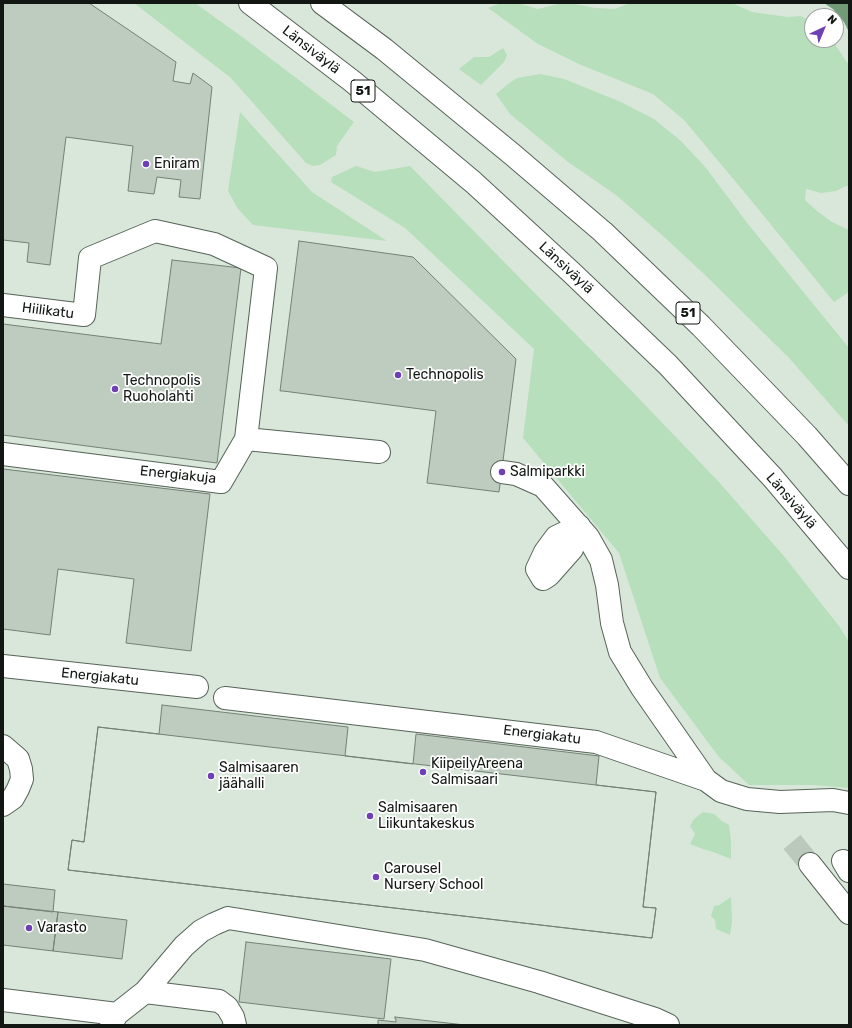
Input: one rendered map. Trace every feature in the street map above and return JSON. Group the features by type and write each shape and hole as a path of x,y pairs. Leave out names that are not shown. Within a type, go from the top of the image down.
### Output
{"main road":[{"name":"Länsiväylä","path":"250,3 352,81 473,182 571,272 668,366 773,478 849,568"},
{"name":"51","path":"322,3 384,49 513,155 603,232 701,326 807,436 849,484"},
{"name":"Hiilikatu","path":"3,305 84,315 90,258 155,232 214,244 266,268 246,439"},
{"path":"246,439 379,452"},
{"name":"Energiakuja","path":"3,454 221,482 246,439"},
{"path":"502,472 516,474 543,486 588,537 601,560 607,585 612,623 620,652 642,688 706,780"},
{"name":"Energiakatu","path":"3,666 197,687"},
{"name":"Energiakatu","path":"225,698 596,742 706,780 721,791 747,799 780,802 834,800 849,803"},
{"path":"3,746 18,759 22,779 12,798 3,805"},
{"path":"810,864 849,913"},
{"path":"3,1000 114,1020 145,992 184,946 201,931 228,918 425,950 539,982 655,1019 668,1025"},
{"path":"145,992 219,1001 227,1007 236,1025"}],"shaded area":[{"path":"134,3 195,3 245,39 354,122 337,146 336,155 320,165 313,166 306,163 231,78"},
{"path":"501,3 517,3 538,9 562,3 570,3 595,8 615,9 630,3 732,3 752,12 788,17 800,16 804,18 804,48 837,48 849,65 849,186 836,191 821,193 806,189 805,200 832,222 849,230 849,292 834,302 684,120 653,94 581,65 538,44 488,8"},
{"path":"824,3 849,3 849,32 844,22 844,8 832,8"},
{"path":"503,48 507,55 504,62 481,85 459,69 474,57 489,57"},
{"path":"540,74 564,79 621,102 654,119 681,141 706,168 748,224 849,348 849,426 789,358 704,274 662,235 616,195 568,162 510,114 496,94 517,78"},
{"path":"240,112 312,192 387,241 253,225 238,209 228,191"},
{"path":"356,166 375,172 410,166 626,385 718,481 783,555 839,626 849,642 849,788 814,785 749,785 719,757 660,678 619,553 523,438 534,349 405,228 331,182 332,177"},
{"path":"703,812 714,814 729,825 731,859 690,844 695,834 690,826 694,819"},
{"path":"731,897 732,922 730,935 716,929 715,920 711,916 714,906 719,905"}],"building":[{"path":"3,3 89,3 176,62 173,81 190,84 193,73 212,87 200,199 179,197 181,180 157,177 154,194 128,191 133,146 66,137 50,265 27,262 29,243 3,240"},
{"name":"Technopolis","path":"299,241 413,257 516,359 499,492 427,483 436,411 280,391"},
{"name":"Technopolis Ruoholahti","path":"172,260 241,268 217,463 3,435 3,324 161,344"},
{"path":"3,469 210,494 191,651 126,643 134,579 58,569 50,635 3,629"},
{"name":"Salmisaaren Liikuntakeskus","path":"162,705 348,727 345,756 404,763 413,764 416,734 599,756 596,785 656,792 643,907 656,908 652,938 68,870 72,840 84,842 98,727 159,734"},
{"name":"Salmisaaren Liikuntakeskus","path":"98,727 656,792 643,907 656,908 652,938 68,870 72,840 84,842"},
{"path":"3,884 55,890 53,912 3,906"},
{"name":"Varasto","path":"3,906 58,912 53,951 3,945"},
{"path":"58,912 127,920 122,959 53,951"},
{"path":"246,942 391,959 384,1019 239,1002"},
{"path":"395,1017 465,1025 378,1025 378,1020 396,1022"}],"tunnel":[{"path":"792,842 810,864"}],"place":[{"name":"Eniram","path":"146,164"},
{"name":"Technopolis","path":"398,375"},
{"name":"Technopolis Ruoholahti","path":"115,389"},
{"name":"Salmiparkki","path":"502,472"},
{"name":"KiipeilyAreena Salmisaari","path":"423,772"},
{"name":"Salmisaaren jäähalli","path":"211,776"},
{"name":"Salmisaaren Liikuntakeskus","path":"370,816"},
{"name":"Carousel Nursery School","path":"376,877"},
{"name":"Varasto","path":"29,928"}]}
